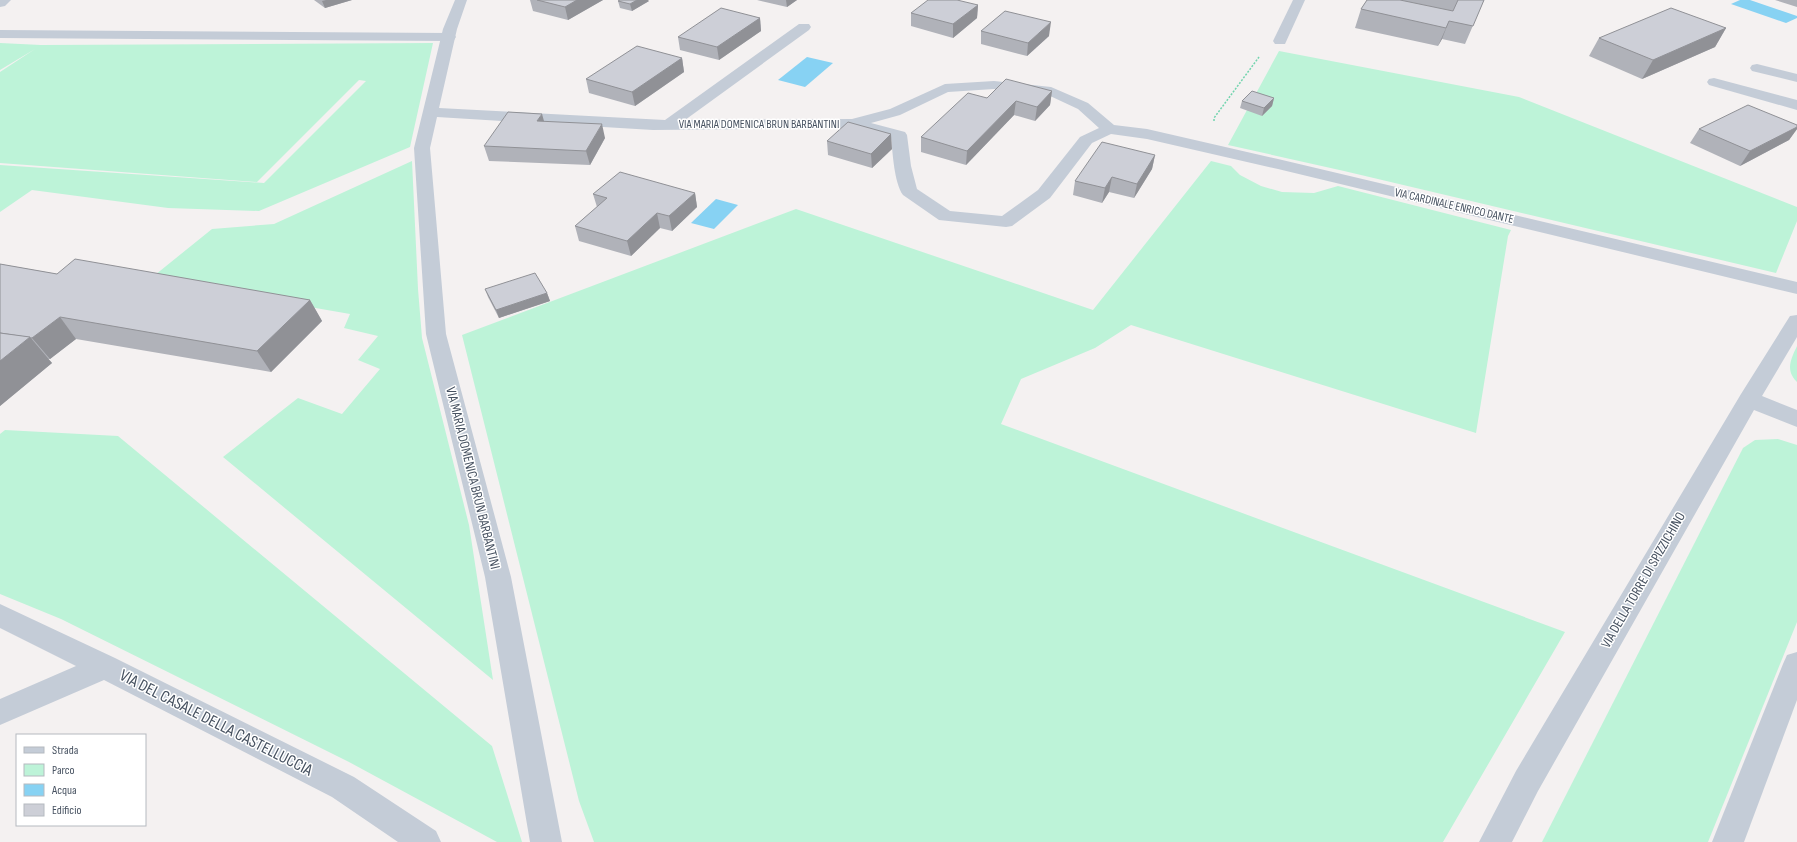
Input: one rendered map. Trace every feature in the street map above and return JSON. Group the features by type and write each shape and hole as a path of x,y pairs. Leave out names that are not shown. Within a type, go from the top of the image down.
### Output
{"street":[{"path":"0,4 5,0"},
{"name":"VIA MARIA DOMENICA BRUN BARBANTINI","path":"462,0 450,29 422,148 436,334 498,577 546,842"},
{"path":"1280,41 1299,0"},
{"name":"VIA MARIA DOMENICA BRUN BARBANTINI","path":"668,125 804,27"},
{"path":"0,34 449,37"},
{"path":"1757,68 1797,78"},
{"path":"1714,82 1797,105"},
{"name":"VIA MARIA DOMENICA BRUN BARBANTINI","path":"431,112 668,125 851,123 895,112 945,88 994,85 1051,91 1083,106 1109,128 1086,140 1044,194 1006,222 945,216 909,191 903,166 899,135 851,123"},
{"name":"VIA CARDINALE ENRICO DANTE","path":"1109,128 1147,134 1278,164 1797,288"},
{"name":"VIA DELLA TORRE DI SPIZZICHINO","path":"1495,842 1527,781 1748,399 1797,321"},
{"path":"1748,399 1797,419"},
{"name":"VIA DEL CASALE DELLA CASTELLUCCIA","path":"0,615 343,787 425,842"},
{"path":"1728,842 1797,664"},
{"path":"0,712 105,668"}],"path":[{"path":"1215,125 1214,118 1265,49 1280,41"}],"green space":[{"path":"0,43 41,45 433,43 410,147 259,211 168,208 32,190 0,212 0,165 264,183 366,81 359,80 257,182 0,163 0,72 35,49 0,70"},
{"path":"1279,51 1519,97 1797,207 1797,221 1776,273 1228,145"},
{"path":"412,161 418,289 422,338 469,525 493,680 223,457 298,398 342,414 380,369 358,360 378,336 344,328 350,314 150,279 212,229 274,224"},
{"path":"1211,161 1231,166 1240,175 1261,186 1282,192 1314,193 1338,186 1511,230 1508,236 1476,433 1131,325 1095,348 1021,379 1001,424 1565,632 1443,842 594,842 579,801 462,335 796,209 1093,310"},
{"path":"1797,346 1797,382 1791,373 1790,364"},
{"path":"5,430 118,436 492,746 522,842 497,842 349,762 61,619 0,594 0,434"},
{"path":"1778,439 1797,445 1797,622 1708,842 1542,842 1743,448 1755,440"}],"water":[{"path":"1740,0 1750,0 1797,16 1797,18 1786,23 1731,4"},
{"path":"807,57 833,63 805,87 778,80"},
{"path":"716,199 738,205 714,229 691,223"}],"building":[{"path":"537,0 577,0 565,7"},
{"path":"637,0 630,4 618,1"},
{"path":"928,0 957,0 978,5 953,24 911,13"},
{"path":"1367,0 1400,0 1453,11 1458,0 1484,0 1473,26 1449,21 1446,28 1361,9"},
{"path":"721,8 760,18 717,47 678,37"},
{"path":"1671,8 1726,28 1653,60 1599,38"},
{"path":"1005,11 1051,22 1028,43 981,31"},
{"path":"637,46 682,58 632,92 586,79"},
{"path":"1006,79 1052,91 1037,107 1016,101 967,151 921,137 968,93 987,98"},
{"path":"1252,91 1274,98 1264,108 1242,101"},
{"path":"1748,105 1797,125 1797,127 1750,151 1699,129"},
{"path":"508,112 542,114 537,121 602,124 586,151 484,146"},
{"path":"848,122 891,134 871,154 827,141"},
{"path":"1102,142 1155,155 1137,184 1112,177 1105,188 1075,181"},
{"path":"620,172 695,193 669,216 657,213 627,241 575,226 607,198 593,194"},
{"path":"75,259 310,300 257,351 60,317 32,338 0,333 0,264 57,274"},
{"path":"535,273 547,293 496,310 485,289"},
{"path":"0,333 30,337 0,361"}]}
